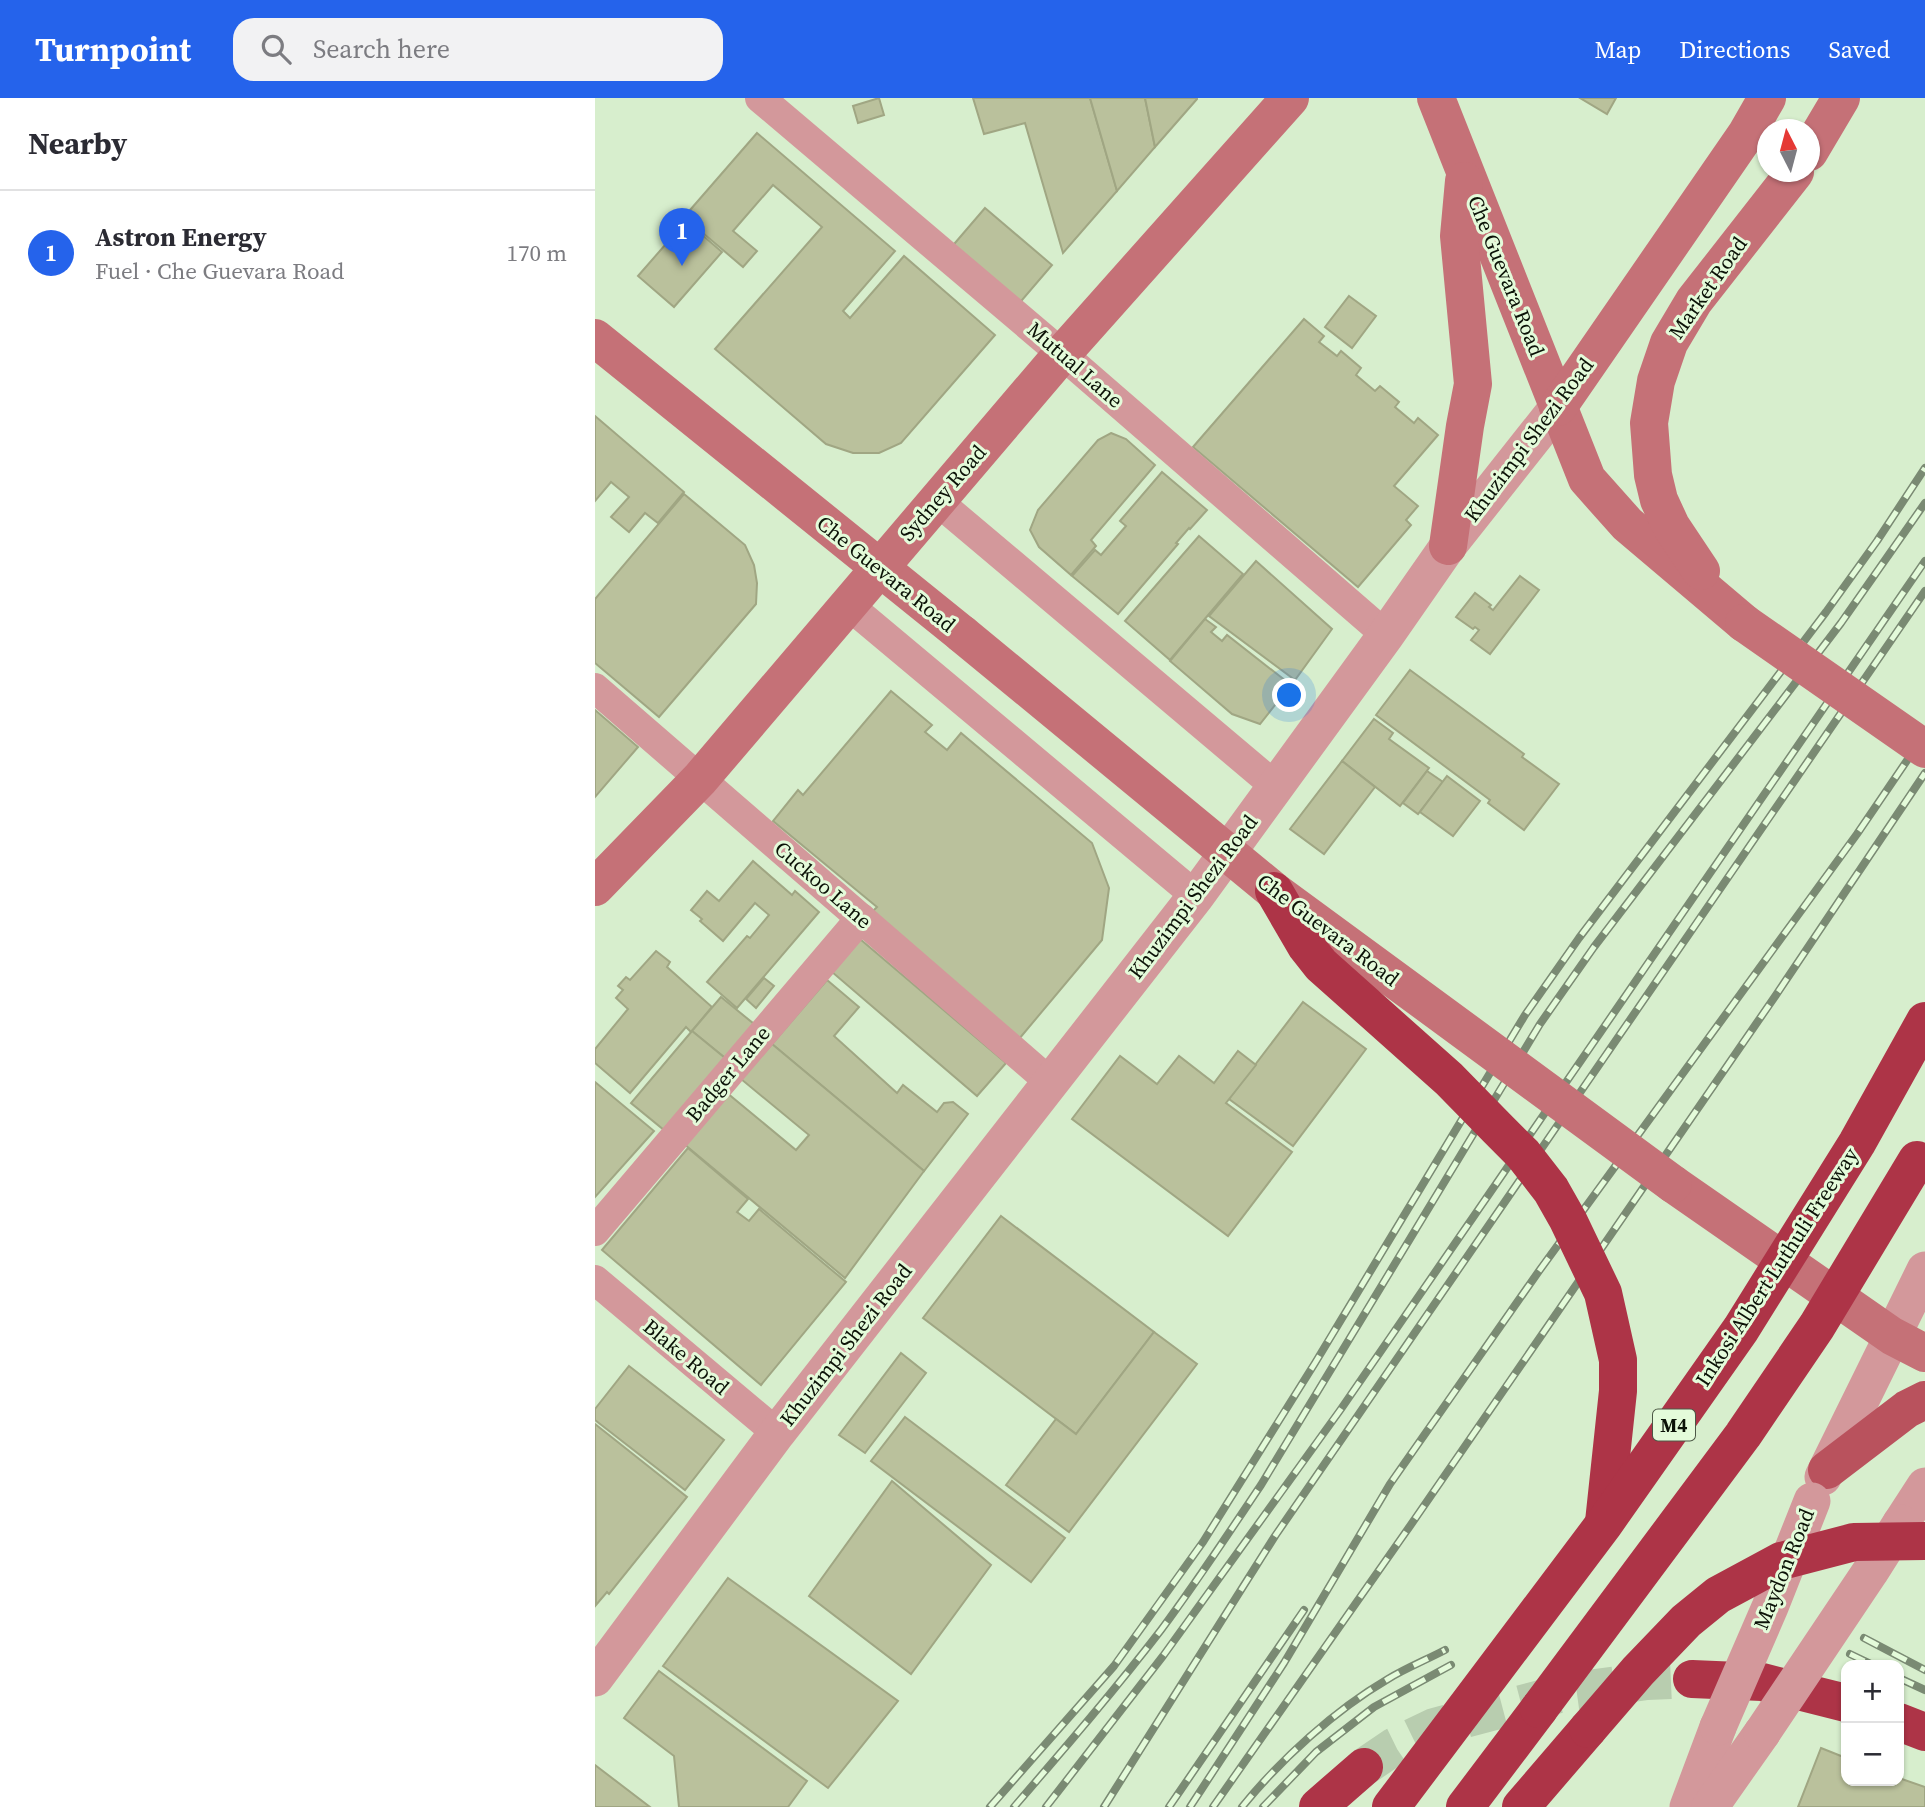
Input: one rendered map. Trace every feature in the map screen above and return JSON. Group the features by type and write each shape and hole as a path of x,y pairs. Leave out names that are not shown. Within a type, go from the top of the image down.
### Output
{"highway":[{"path":"1274,891 1306,946 1321,965 1449,1079 1523,1154 1551,1190 1568,1220 1603,1293 1618,1360 1618,1391 1604,1524"},
{"name":"Inkosi Albert Luthuli Freeway","path":"1391,1807 1604,1524 1741,1329 1857,1143 1925,1021"},
{"path":"1465,1807 1743,1435 1817,1326 1922,1151"},
{"path":"1521,1807 1638,1671 1686,1621 1718,1595 1781,1561 1854,1542 1917,1533"},
{"path":"1692,1679 1762,1682 1841,1702"},
{"path":"1904,1725 1925,1732"},
{"path":"1318,1807 1364,1768"}],"main road":[{"name":"Khuzimpi Shezi Road","path":"1558,407 1747,133 1767,98"},
{"path":"1820,133 1841,98"},
{"name":"Che Guevara Road","path":"1438,99 1464,172 1587,479 1627,524 1734,616 1925,749"},
{"name":"Sydney Road","path":"595,887 700,779 877,568 1280,104"},
{"path":"1448,546 1473,384 1459,236 1464,172"},
{"name":"Market Road","path":"1734,616 1671,526 1653,475 1649,424 1656,381 1669,343 1694,301 1787,182"},
{"name":"Che Guevara Road","path":"595,338 962,634 1274,891 1673,1184 1892,1336 1925,1353"},
{"path":"1819,1485 1907,1409 1925,1400"},
{"path":"1870,1572 1911,1541 1917,1533"}],"street":[{"name":"Mutual Lane","path":"760,98 1062,354 1386,635"},
{"name":"Khuzimpi Shezi Road","path":"595,1678 777,1433 1196,896 1448,546 1558,407"},
{"path":"936,500 1275,786"},
{"path":"847,604 1196,896"},
{"name":"Cuckoo Lane","path":"595,688 1051,1083"},
{"name":"Badger Lane","path":"595,1231 861,918"},
{"name":"Maydon Road","path":"1688,1807 1718,1727 1819,1485 1925,1270"},
{"name":"Blake Road","path":"595,1280 777,1433"},
{"path":"1917,1533 1925,1486"},
{"path":"1710,1807 1870,1572"}],"building":[{"path":"879,98 884,115 858,123 853,106"},
{"path":"973,98 1090,98 1117,191 1063,253 1025,123 984,134"},
{"path":"1090,98 1145,98 1155,147 1117,191"},
{"path":"1145,98 1197,98 1197,99 1155,147"},
{"path":"1580,98 1616,98 1607,114"},
{"path":"757,133 895,251 843,311 850,318 904,256 995,335 901,443 879,453 853,453 826,444 715,349 822,227 773,185 733,231 757,251 743,267 684,217"},
{"path":"985,208 1052,265 1016,307 949,250"},
{"path":"686,221 722,252 674,307 638,276"},
{"path":"1349,296 1376,316 1352,348 1325,327"},
{"path":"1304,319 1324,336 1319,342 1337,356 1341,351 1361,368 1356,375 1375,391 1380,386 1399,402 1395,407 1414,423 1418,418 1438,435 1394,486 1418,506 1406,520 1411,525 1358,587 1193,447"},
{"path":"595,416 684,492 658,523 645,513 629,532 611,517 629,497 611,482 595,501"},
{"path":"1111,433 1126,439 1155,465 1091,540 1096,546 1071,575 1039,547 1030,530 1038,510 1098,440"},
{"path":"1162,472 1207,510 1118,614 1072,576 1095,550 1101,555 1126,526 1120,521"},
{"path":"684,494 745,545 754,565 756,604 659,717 595,663 595,599"},
{"path":"1199,536 1243,574 1170,660 1125,621"},
{"path":"1256,561 1332,629 1295,680 1209,616"},
{"path":"1520,576 1539,590 1490,654 1471,640 1479,630 1456,617 1475,593 1491,605 1489,607 1493,610"},
{"path":"1205,619 1216,627 1211,632 1222,641 1227,635 1291,685 1260,724 1232,714 1170,661"},
{"path":"1410,670 1524,754 1522,757 1559,784 1524,830 1488,803 1490,800 1376,715"},
{"path":"891,691 932,725 925,732 947,750 961,733 1092,843 1109,888 1102,940 1019,1039 870,914 877,907 773,821 798,790 803,795"},
{"path":"595,710 638,747 595,797"},
{"path":"1374,719 1393,733 1389,739 1429,768 1400,806 1342,761"},
{"path":"1342,761 1375,787 1324,854 1290,829"},
{"path":"1427,771 1443,782 1418,814 1403,803"},
{"path":"1447,776 1480,801 1453,836 1420,812"},
{"path":"753,861 792,895 795,891 819,912 737,1008 707,982 769,915 755,903 723,941 691,910 707,891 719,901"},
{"path":"860,939 1006,1063 977,1096 832,972"},
{"path":"656,951 670,962 667,967 712,1007 691,1032 686,1027 630,1093 595,1063 595,1049 628,1009 616,998 623,990 618,986 626,977 630,980"},
{"path":"764,978 774,986 756,1008 746,999"},
{"path":"827,980 859,1007 834,1036 897,1093 903,1085 937,1112 944,1103 953,1102 968,1114 924,1171 772,1044"},
{"path":"721,997 754,1024 725,1058 692,1031"},
{"path":"1303,1002 1366,1049 1293,1146 1229,1099"},
{"path":"692,1031 725,1058 664,1130 631,1103"},
{"path":"772,1044 924,1171 845,1278 684,1144 727,1093 796,1150 809,1135 741,1079"},
{"path":"1238,1051 1256,1065 1226,1103 1292,1152 1228,1236 1072,1119 1120,1056 1157,1084 1179,1056 1214,1083"},
{"path":"595,1082 654,1131 595,1197"},
{"path":"688,1148 748,1199 737,1212 749,1221 759,1209 846,1282 761,1385 602,1250"},
{"path":"1001,1216 1154,1332 1076,1434 923,1318"},
{"path":"1154,1332 1197,1364 1069,1532 1006,1485 1056,1419 1076,1434"},
{"path":"901,1353 926,1373 865,1453 839,1435"},
{"path":"629,1366 724,1440 685,1490 595,1420 595,1409"},
{"path":"905,1417 1065,1538 1031,1582 871,1461"},
{"path":"595,1424 687,1497 609,1594 607,1592 596,1605"},
{"path":"892,1481 991,1565 911,1674 809,1596"},
{"path":"728,1578 898,1701 828,1788 663,1666"},
{"path":"659,1671 807,1781 788,1807 679,1807 674,1756 624,1718"},
{"path":"1821,1748 1841,1756 1841,1786 1904,1786 1904,1780 1925,1787 1925,1807 1798,1807"},
{"path":"595,1765 650,1807 595,1807"}],"tunnel":[{"path":"1364,1767 1395,1746 1434,1727 1567,1692 1647,1681 1692,1679"}],"railway":[{"path":"990,1807 1114,1666 1203,1542 1315,1363 1525,1015 1579,938 1826,612 1925,468"},
{"path":"1014,1807 1125,1675 1187,1594 1261,1485 1540,1024 1594,947 1841,623 1925,503"},
{"path":"1046,1807 1163,1656 1341,1409 1925,561"},
{"path":"1104,1807 1275,1536 1925,591"},
{"path":"1190,1807 1284,1663 1390,1484 1539,1271 1857,834 1925,734"},
{"path":"1213,1807 1776,995 1925,773"},
{"path":"1169,1807 1304,1610"},
{"path":"1864,1638 1925,1670"},
{"path":"1242,1807 1291,1754 1348,1705 1395,1675 1445,1650"},
{"path":"1850,1654 1863,1660"},
{"path":"1263,1807 1316,1752 1374,1707 1451,1665"},
{"path":"1904,1680 1925,1690"}],"place":[{"name":"Astron Energy","path":"682,266"}]}
